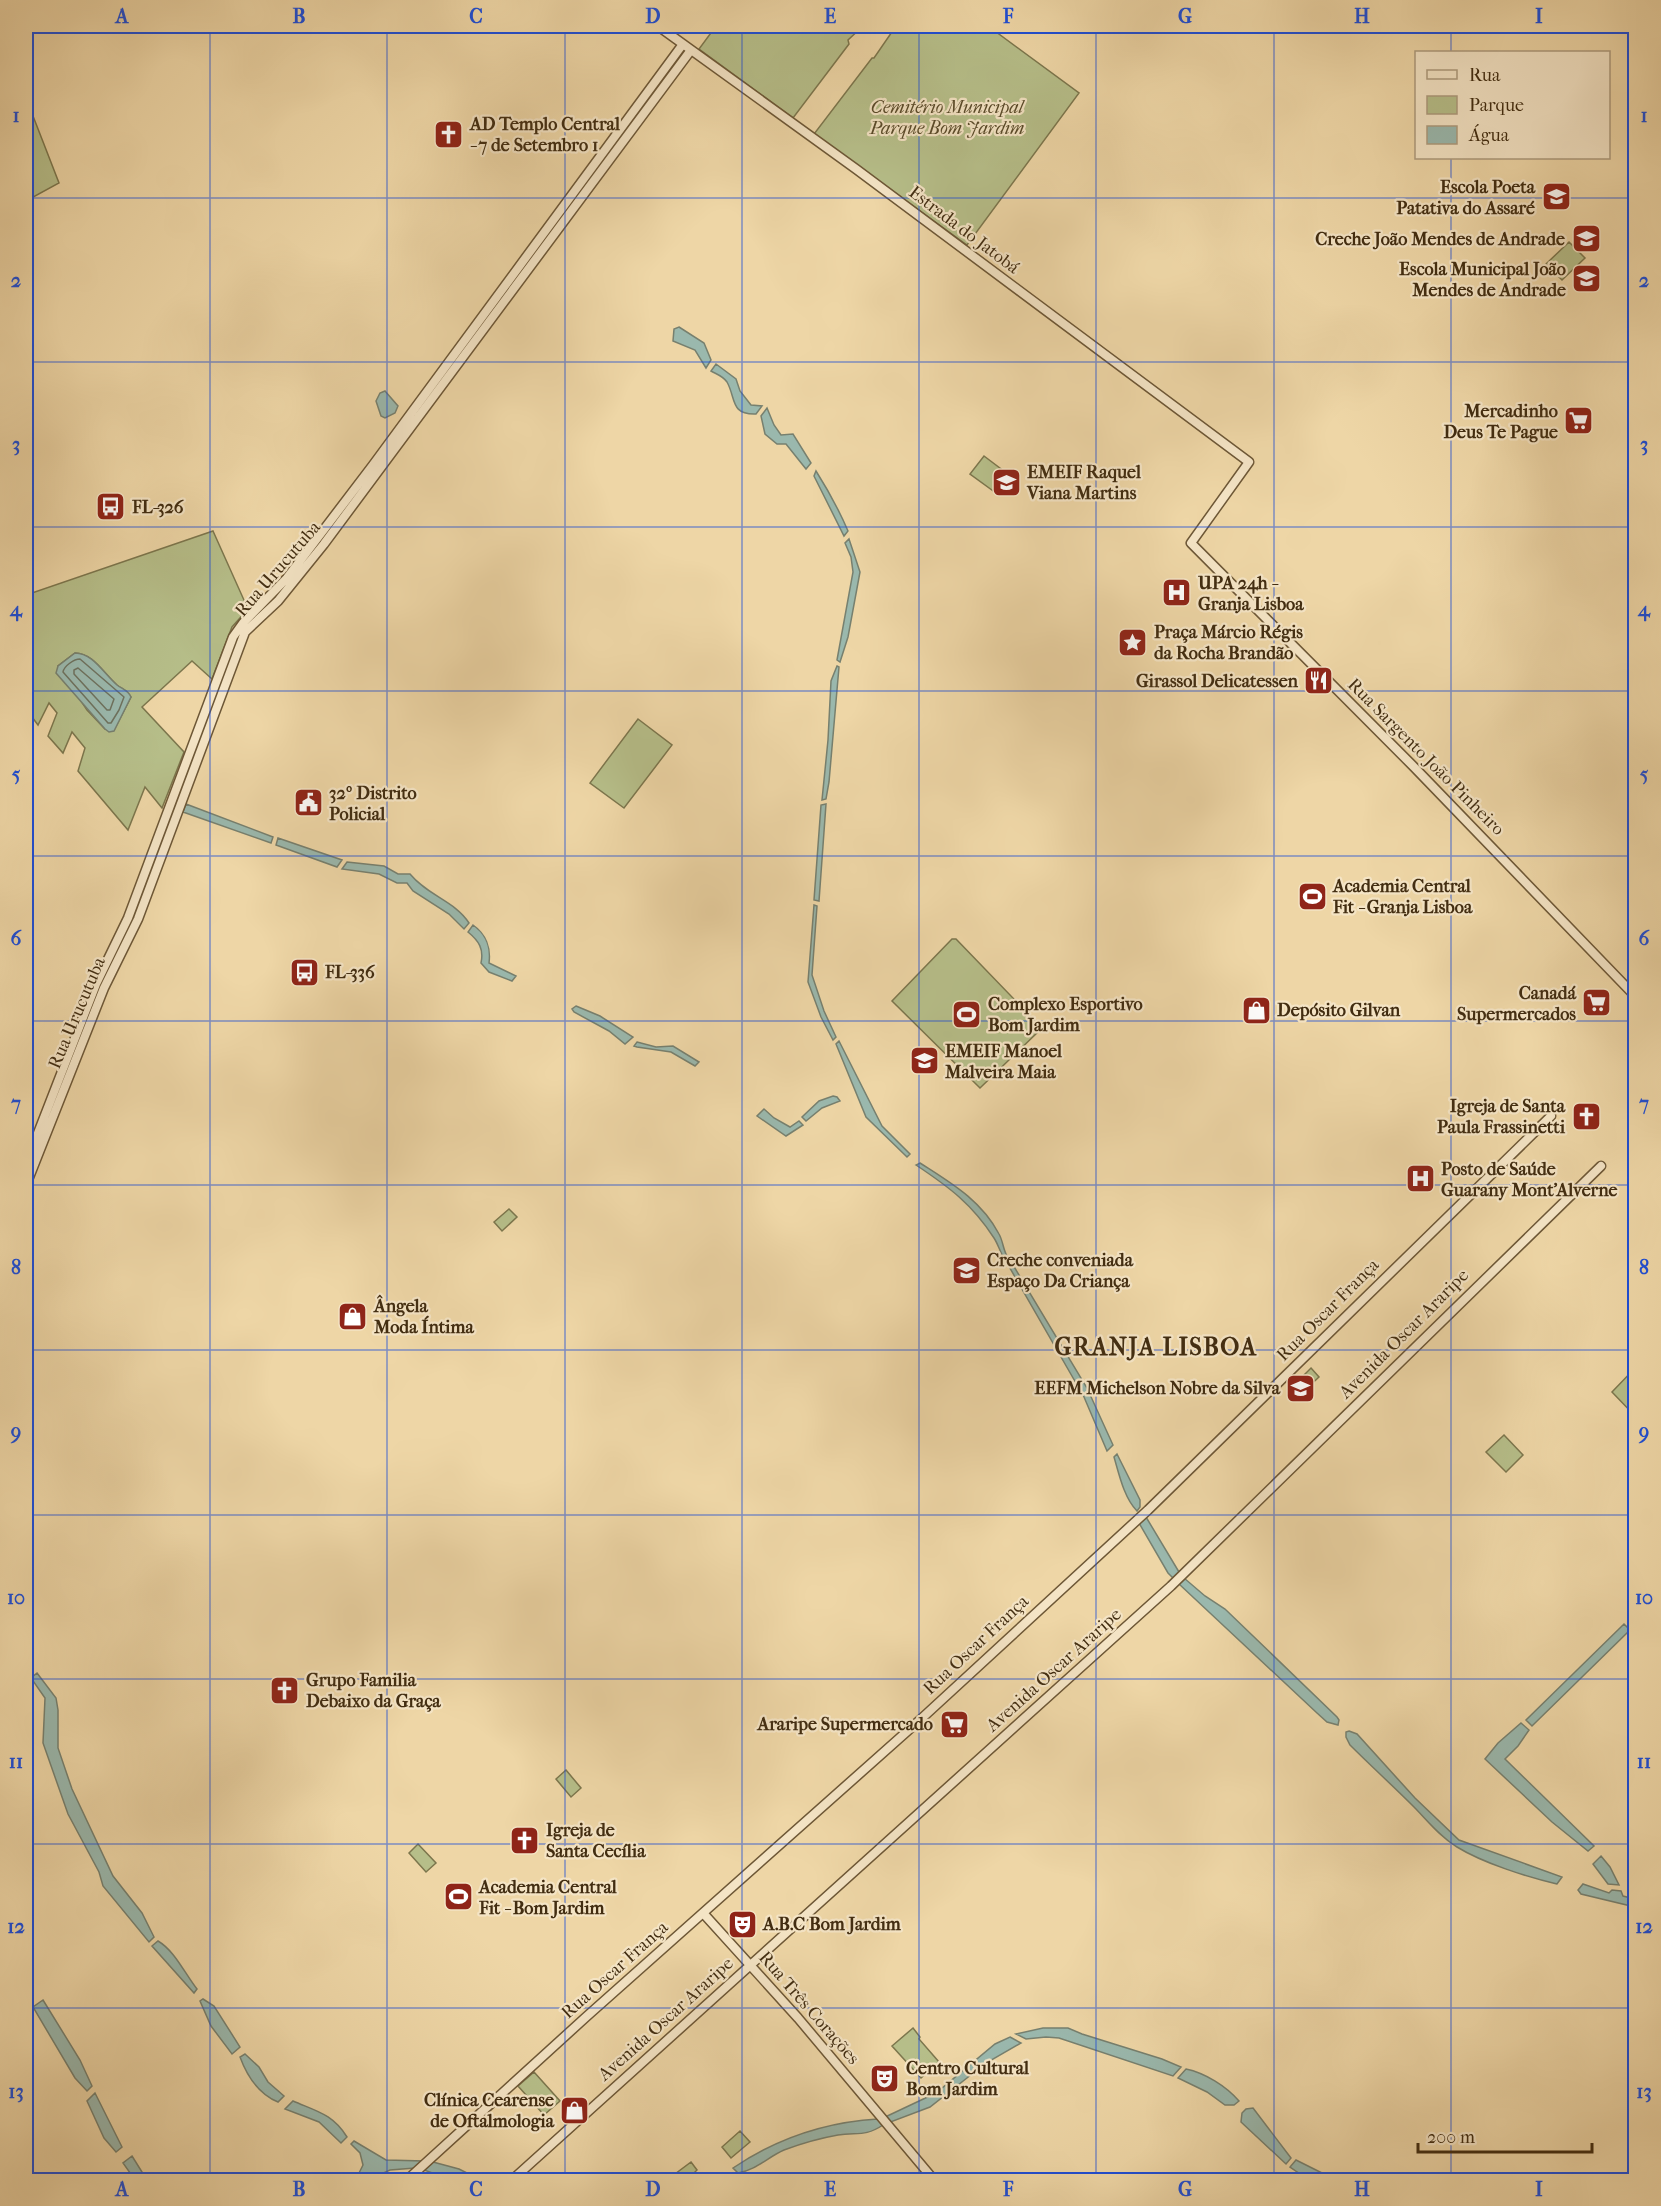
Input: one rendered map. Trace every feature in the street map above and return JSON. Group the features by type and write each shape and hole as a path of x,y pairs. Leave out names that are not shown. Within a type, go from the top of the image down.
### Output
{"street":[{"name":"Estrada do Jatobá","path":"658,26 856,169 1249,462 1191,543"},
{"name":"Rua Urucutuba","path":"26,1185 27,1167 104,988 138,919 245,632 278,601 324,544 687,47"},
{"name":"Rua Sargento João Pinheiro","path":"1191,543 1414,767 1635,997"},
{"name":"Rua Oscar França","path":"407,2181 921,1719 1148,1510 1551,1116"},
{"name":"Avenida Oscar Araripe","path":"512,2181 1173,1584 1600,1166"},
{"name":"Rua Três Corações","path":"703,1913 798,2018 934,2181"}],"green space":[{"name":"Cemitério Municipal Parque Bom Jardim","path":"716,26 863,26 848,40 849,44 793,118 699,49"},
{"name":"Cemitério Municipal Parque Bom Jardim","path":"896,26 988,26 1079,93 967,245 814,134 874,58"},
{"path":"26,98 59,183 26,201"},
{"path":"1569,242 1585,258 1562,280 1546,264"},
{"path":"984,456 1009,475 996,493 970,474"},
{"path":"213,531 248,609 232,627 212,679 192,661 142,707 184,752 162,808 145,787 128,830 78,771 85,748 72,732 63,753 48,736 57,713 49,703 38,725 26,709 26,595","holes":["75,653 93,660 131,697 114,730 105,729 87,710 58,666"]},
{"path":"638,719 672,745 624,808 590,783"},
{"name":"Complexo Esportivo Bom Jardim","path":"952,939 956,939 1041,1029 980,1088 892,1001"},
{"path":"509,1209 517,1217 502,1231 494,1222"},
{"path":"1311,1368 1319,1377 1303,1392 1295,1384"},
{"path":"1635,1368 1635,1416 1612,1392"},
{"path":"1504,1435 1523,1455 1506,1472 1486,1452"},
{"path":"566,1770 581,1788 571,1797 556,1779"},
{"path":"418,1844 436,1863 426,1872 409,1853"},
{"path":"913,2028 920,2037 919,2039 939,2062 921,2078 892,2046"},
{"path":"534,2072 560,2101 544,2115 518,2086"},
{"path":"740,2131 750,2142 731,2158 722,2147"},
{"path":"691,2162 697,2170 692,2175 696,2180 667,2180"}],"water":[{"path":"679,327 704,343 711,360 706,368 695,350 673,341 674,329"},
{"path":"716,364 736,379 740,391 751,405 762,406 756,414 748,414 738,409 727,382 711,371"},
{"path":"385,391 398,406 395,413 385,418 381,416 376,401 380,393"},
{"path":"767,408 781,435 793,434 811,463 806,469 786,444 777,444 765,434 761,416"},
{"path":"816,471 848,531 844,536 814,476"},
{"path":"849,539 860,572 848,637 840,662 837,660 853,572 851,557 845,543"},
{"path":"75,653 93,660 131,697 114,731 109,732 105,729 56,673 58,666"},
{"path":"837,666 839,667 829,782 826,799 822,800 831,681"},
{"path":"186,804 273,837 271,843 183,812"},
{"path":"826,804 819,901 814,900 821,805"},
{"path":"278,838 342,860 337,867 276,845"},
{"path":"347,862 384,866 398,874 410,874 417,882 456,909 469,923 464,929 449,914 413,891 407,883 397,883 379,874 342,869"},
{"path":"814,905 817,906 812,975 824,1011 836,1037 833,1040 821,1017 808,982"},
{"path":"473,925 487,942 489,963 516,976 512,981 489,972 481,963 480,946 468,932"},
{"path":"576,1006 600,1016 633,1037 625,1044 609,1031 574,1012 572,1009"},
{"path":"839,1041 882,1126 910,1154 907,1157 866,1117 836,1044"},
{"path":"637,1042 656,1047 673,1046 699,1062 695,1066 671,1052 634,1046"},
{"path":"833,1096 840,1101 822,1108 806,1121 802,1117 819,1101"},
{"path":"764,1109 790,1127 799,1121 803,1125 786,1136 757,1116"},
{"path":"920,1163 964,1193 983,1211 999,1234 1007,1256 1004,1258 994,1238 977,1215 949,1189 916,1165"},
{"path":"1010,1260 1087,1388 1113,1445 1107,1451 1084,1397 1007,1263"},
{"path":"1117,1454 1140,1500 1140,1507 1137,1511 1122,1486 1114,1457"},
{"path":"1146,1517 1179,1572 1173,1578 1139,1523"},
{"path":"1184,1578 1225,1609 1337,1717 1338,1725 1327,1722 1179,1584"},
{"path":"1624,1624 1630,1630 1532,1726 1526,1720"},
{"path":"37,1673 56,1698 58,1748 72,1789 113,1876 142,1913 154,1937 149,1942 103,1886 99,1872 68,1814 43,1743 45,1698 31,1678"},
{"path":"1521,1723 1529,1730 1505,1759 1594,1846 1588,1851 1552,1822 1485,1759 1498,1743"},
{"path":"1346,1732 1357,1734 1415,1798 1459,1840 1562,1877 1557,1884 1519,1873 1479,1859 1451,1843 1350,1745 1346,1737"},
{"path":"1601,1856 1610,1867 1619,1885 1608,1884 1593,1864"},
{"path":"1583,1884 1609,1893 1612,1890 1621,1891 1623,1896 1635,1899 1635,1907 1581,1894 1578,1890"},
{"path":"158,1941 170,1951 197,1989 194,1993 152,1946"},
{"path":"203,1999 214,2006 240,2047 232,2054 211,2026 200,2001"},
{"path":"43,2000 80,2060 92,2086 87,2091 75,2078 33,2007"},
{"path":"1043,2028 1068,2028 1181,2067 1173,2076 1059,2038 1026,2039 1016,2034"},
{"path":"1010,2037 1021,2043 986,2063 930,2107 888,2123 883,2118 936,2093 995,2044"},
{"path":"245,2054 259,2067 268,2082 284,2096 278,2102 259,2089 250,2077 240,2057"},
{"path":"1186,2069 1215,2081 1239,2101 1234,2105 1225,2105 1207,2092 1178,2078"},
{"path":"95,2093 122,2147 116,2152 104,2138 87,2101"},
{"path":"293,2101 330,2118 347,2137 341,2143 319,2122 285,2109"},
{"path":"1253,2108 1291,2158 1286,2164 1241,2122 1242,2113 1246,2109"},
{"path":"878,2119 883,2125 871,2131 818,2139 784,2150 738,2173 733,2168 766,2149 802,2134 839,2124"},
{"path":"354,2141 386,2160 423,2161 415,2168 390,2170 368,2180 348,2180 358,2175 363,2165 360,2153 351,2144"},
{"path":"132,2156 147,2180 135,2180 123,2163"},
{"path":"1296,2160 1336,2180 1309,2180 1290,2167"},
{"path":"433,2162 459,2169 481,2180 452,2180 424,2170"}],"place":[{"name":"AD Templo Central - 7 de Setembro 1","path":"449,134"},
{"name":"Escola Poeta Patativa do Assaré","path":"1556,197"},
{"name":"Creche João Mendes de Andrade","path":"1586,239"},
{"name":"Escola Municipal João Mendes de Andrade","path":"1587,279"},
{"name":"Mercadinho Deus Te Pague","path":"1579,421"},
{"name":"EMEIF Raquel Viana Martins","path":"1006,482"},
{"name":"FL-326","path":"111,507"},
{"name":"UPA 24h - Granja Lisboa","path":"1177,593"},
{"name":"Praça Márcio Régis da Rocha Brandão","path":"1133,642"},
{"name":"Girassol Delicatessen","path":"1319,681"},
{"name":"32º Distrito Policial","path":"308,803"},
{"name":"Academia Central Fit - Granja Lisboa","path":"1312,896"},
{"name":"FL-336","path":"304,972"},
{"name":"Canadá Supermercados","path":"1597,1003"},
{"name":"Depósito Gilvan","path":"1256,1010"},
{"name":"Complexo Esportivo Bom Jardim","path":"967,1014"},
{"name":"EMEIF Manoel Malveira Maia","path":"924,1061"},
{"name":"Igreja de Santa Paula Frassinetti","path":"1586,1116"},
{"name":"Posto de Saúde Guarany Mont'Alverne","path":"1420,1179"},
{"name":"Creche conveniada Espaço Da Criança","path":"966,1270"},
{"name":"Ângela Moda Íntima","path":"353,1316"},
{"name":"EEFM Michelson Nobre da Silva","path":"1301,1388"},
{"name":"Grupo Familia Debaixo da Graça","path":"285,1690"},
{"name":"Araripe Supermercado","path":"954,1724"},
{"name":"Igreja de Santa Cecília","path":"525,1840"},
{"name":"Academia Central Fit - Bom Jardim","path":"458,1897"},
{"name":"A.B.C Bom Jardim","path":"742,1924"},
{"name":"Centro Cultural Bom Jardim","path":"885,2078"},
{"name":"Clínica Cearense de Oftalmologia","path":"575,2110"}],"district":[{"name":"GRANJA LISBOA","path":"1156,1347"}]}
